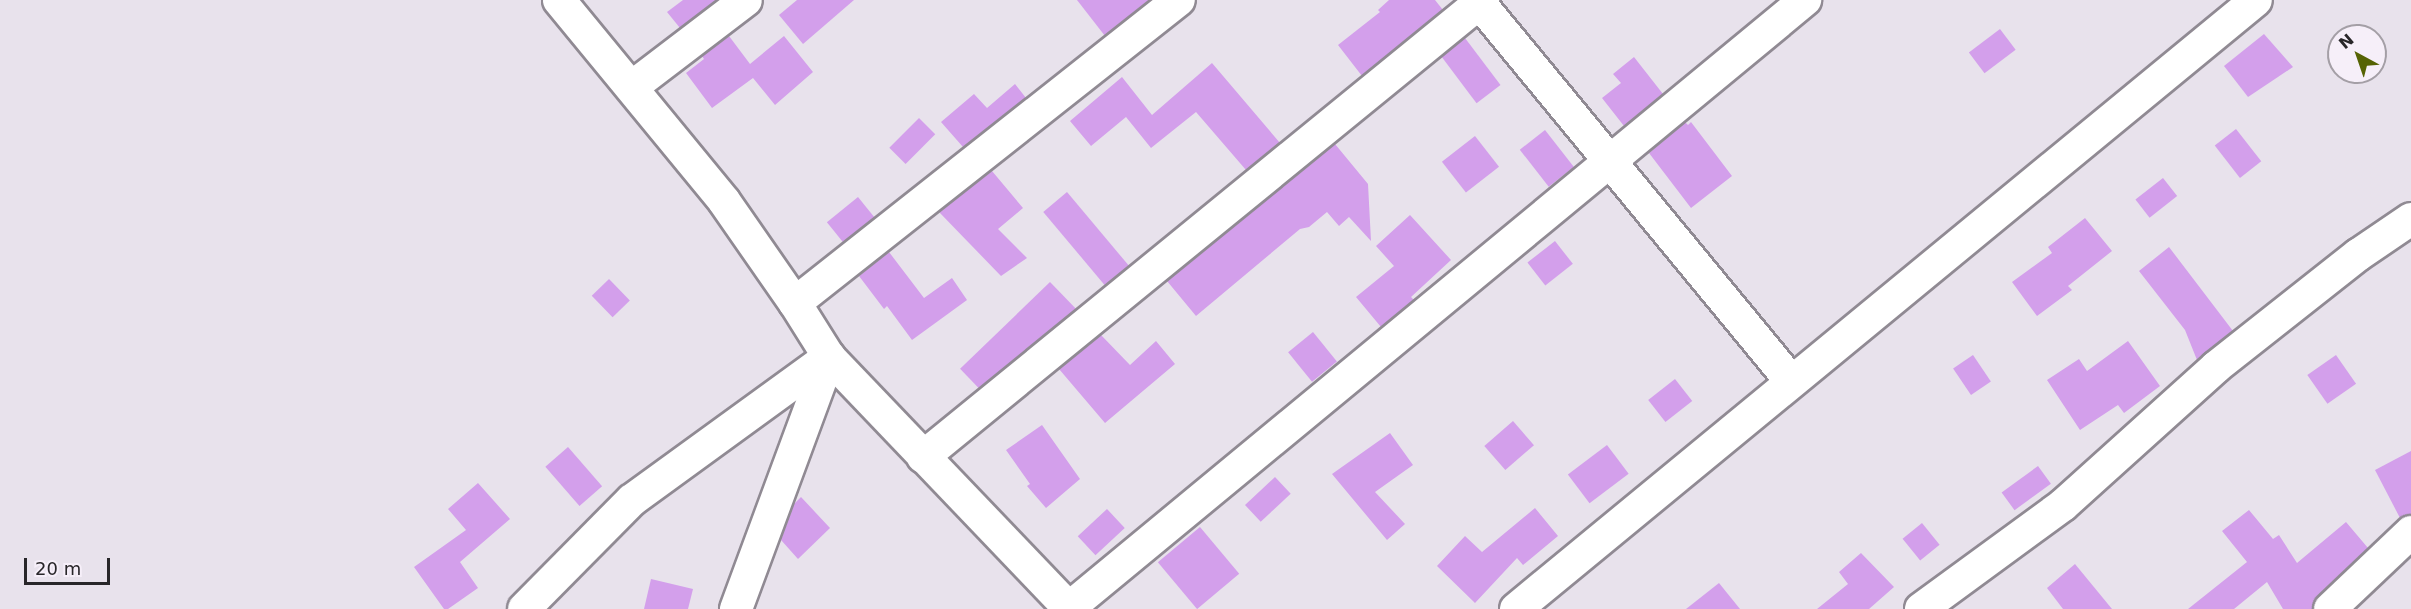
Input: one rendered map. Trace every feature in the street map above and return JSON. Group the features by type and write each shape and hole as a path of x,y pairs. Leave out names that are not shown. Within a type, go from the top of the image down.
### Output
{"street":[{"path":"559,0 723,201 795,303 829,357 1070,609 1805,0"},
{"path":"632,87 746,0"},
{"path":"795,303 1179,0"},
{"path":"1516,609 2256,0"},
{"path":"923,457 1480,1 1791,381"},
{"path":"1921,609 2063,505 2216,367 2358,255 2411,219"},
{"path":"524,609 632,501 829,357"},
{"path":"736,609 829,357"},
{"path":"2330,609 2411,532"}],"building":[{"path":"683,0 716,0 680,28 667,12"},
{"path":"797,0 854,0 803,44 779,15"},
{"path":"1077,0 1150,0 1105,36"},
{"path":"1389,0 1435,0 1443,10 1362,76 1338,45 1380,12 1378,10"},
{"path":"2000,29 2016,50 1985,73 1969,52"},
{"path":"2264,34 2293,67 2248,97 2224,66"},
{"path":"729,36 750,64 784,36 813,72 775,105 753,78 712,108 686,73 704,59 702,56"},
{"path":"1465,38 1501,85 1477,103 1441,56"},
{"path":"1634,57 1663,94 1624,126 1602,98 1621,83 1613,74"},
{"path":"1212,63 1280,143 1246,170 1196,112 1151,148 1126,117 1091,146 1070,121 1122,77 1152,115"},
{"path":"1015,84 1026,98 963,147 941,122 974,94 987,108"},
{"path":"919,118 935,134 906,164 889,148"},
{"path":"1685,122 1688,125 1691,122 1732,176 1691,208 1649,153"},
{"path":"2236,129 2261,161 2240,178 2215,146"},
{"path":"1545,130 1574,167 1549,187 1520,150"},
{"path":"1475,136 1499,167 1466,193 1442,162"},
{"path":"1335,144 1368,184 1371,241 1349,217 1339,226 1327,212 1309,227 1300,229 1196,316 1167,281"},
{"path":"992,171 1023,208 998,229 1027,258 1001,276 939,212"},
{"path":"2163,178 2177,196 2150,218 2135,200"},
{"path":"1067,192 1129,266 1106,286 1043,212"},
{"path":"858,197 874,217 843,242 827,222"},
{"path":"1410,215 1451,260 1411,297 1414,300 1381,327 1356,297 1394,266 1376,246"},
{"path":"2085,218 2112,251 2068,286 2072,290 2037,316 2012,282 2052,253 2048,247"},
{"path":"1555,241 1573,264 1545,285 1527,263"},
{"path":"2169,247 2233,331 2197,360 2185,330 2139,271"},
{"path":"889,252 924,298 952,278 967,300 912,340 887,306 884,309 859,276"},
{"path":"609,279 630,301 613,317 592,296"},
{"path":"1050,282 1076,309 986,395 960,369"},
{"path":"1313,332 1337,362 1312,382 1288,352"},
{"path":"1101,335 1130,365 1156,341 1175,364 1105,423 1059,369"},
{"path":"2128,341 2160,386 2124,413 2118,405 2080,430 2047,380 2079,359 2087,371"},
{"path":"1973,355 1991,382 1971,395 1953,368"},
{"path":"2336,355 2356,384 2327,404 2307,375"},
{"path":"1675,379 1692,401 1665,422 1648,400"},
{"path":"1513,421 1534,445 1505,470 1484,446"},
{"path":"1042,425 1080,479 1046,508 1027,486 1030,484 1006,450"},
{"path":"1390,433 1413,465 1375,492 1405,524 1387,540 1332,474"},
{"path":"1607,445 1629,474 1590,503 1568,474"},
{"path":"568,447 602,486 579,506 545,467"},
{"path":"2411,451 2411,515 2400,518 2375,470"},
{"path":"2038,466 2051,484 2015,510 2002,492"},
{"path":"1275,477 1291,494 1261,522 1245,505"},
{"path":"478,483 510,519 460,562 478,588 448,609 444,609 414,567 466,530 448,509"},
{"path":"801,497 830,528 798,559 781,540 794,504"},
{"path":"1535,508 1558,536 1523,565 1517,558 1475,603 1437,566 1465,536 1482,552"},
{"path":"1107,509 1125,528 1095,555 1078,536"},
{"path":"2249,510 2273,539 2279,535 2297,563 2346,522 2368,548 2318,596 2313,609 2283,609 2267,582 2234,609 2188,609 2247,562 2222,531"},
{"path":"1922,523 1940,545 1920,560 1903,539"},
{"path":"1200,527 1239,574 1197,609 1158,562"},
{"path":"1861,553 1894,587 1869,609 1817,609 1848,584 1839,572"},
{"path":"2075,564 2112,609 2063,609 2047,588"},
{"path":"651,579 693,589 688,609 644,609"},
{"path":"1719,583 1740,609 1686,609"}]}
